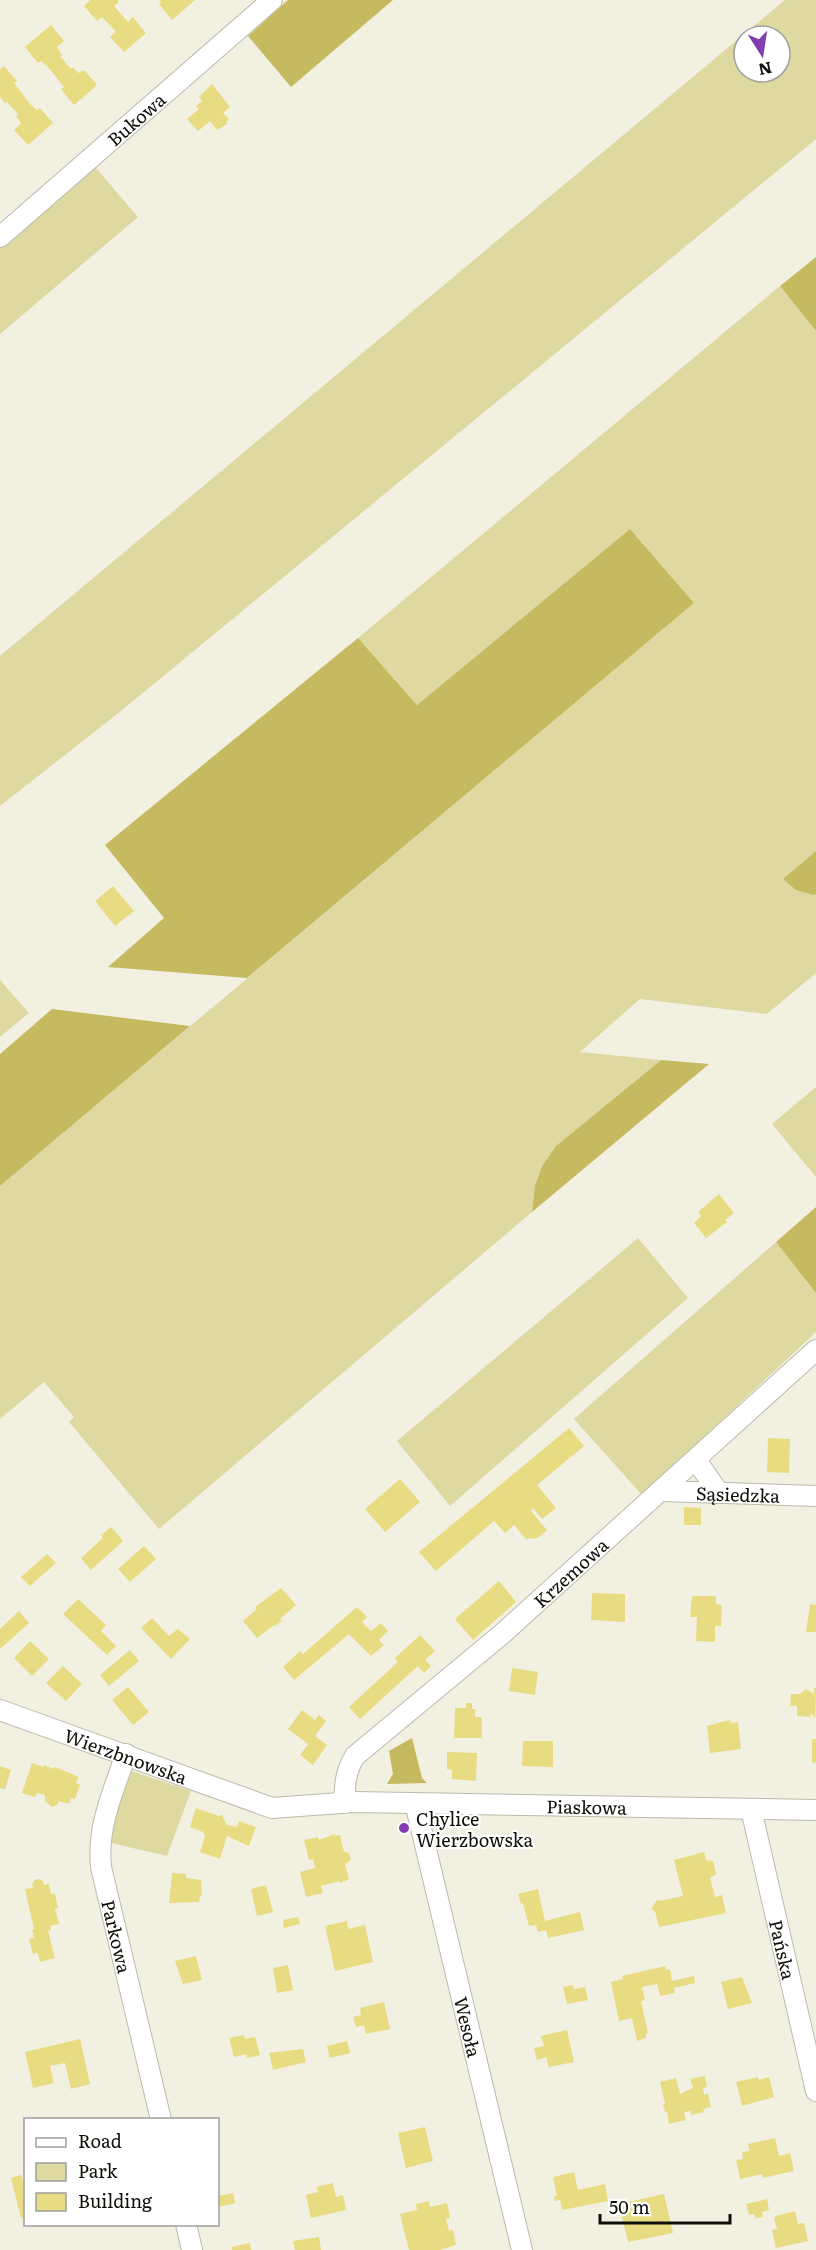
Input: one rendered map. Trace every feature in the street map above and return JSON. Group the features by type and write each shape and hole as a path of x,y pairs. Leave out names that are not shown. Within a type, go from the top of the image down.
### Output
{"street":[{"name":"Bukowa","path":"0,237 272,0"},
{"name":"Krzemowa","path":"344,1803 347,1768 355,1756 502,1634 816,1350"},
{"path":"696,1460 719,1493"},
{"name":"Sąsiedzka","path":"662,1491 816,1496"},
{"name":"Wierzbnowska","path":"0,1710 251,1801"},
{"name":"Parkowa","path":"126,1754 101,1828 99,1848 101,1867 161,2118"},
{"name":"Piaskowa","path":"251,1801 272,1808 344,1803 415,1803 816,1810"},
{"name":"Wesoła","path":"415,1803 522,2250"},
{"name":"Pańska","path":"752,1809 816,2091"},
{"path":"186,2226 192,2250"}],"green space":[{"path":"785,0 816,0 816,139 116,715 0,806 0,656 732,44 732,84 792,84 792,24 756,24"},
{"path":"95,167 138,217 0,334 0,246"},
{"path":"780,286 816,331 816,851 783,879 816,894 816,973 767,1014 640,999 580,1052 661,1060 556,1146 542,1166 535,1184 532,1212 159,1529 69,1422 74,1417 44,1382 0,1419 0,1186 694,603 630,529 417,705 358,638"},
{"path":"0,980 29,1013 0,1037"},
{"path":"816,1087 816,1177 772,1124"},
{"path":"638,1238 688,1298 450,1506 397,1441"},
{"path":"776,1242 816,1293 816,1332 642,1495 574,1419"},
{"path":"131,1771 191,1791 167,1856 107,1842"}],"shaded area":[{"path":"288,0 393,0 291,87 248,36"},
{"path":"816,257 816,331 780,286"},
{"path":"630,529 694,603 247,978 108,967 164,918 105,845 358,638 417,705"},
{"path":"816,851 816,894 814,895 796,890 783,879"},
{"path":"52,1009 190,1026 0,1186 0,1054"},
{"path":"661,1060 709,1064 532,1212 535,1185 542,1166 556,1146"},
{"path":"816,1207 816,1293 776,1242"},
{"path":"412,1738 422,1778 427,1783 387,1784 393,1774 389,1751"}],"building":[{"path":"90,0 118,0 119,2 114,6 128,22 133,17 146,33 124,52 110,37 116,32 102,17 97,21 84,6"},
{"path":"159,0 195,0 172,20 159,4 161,2"},
{"path":"51,25 64,41 57,47 62,55 60,56 71,69 73,67 78,73 84,70 97,85 74,105 61,89 64,87 48,67 41,61 38,63 25,47"},
{"path":"4,66 17,81 14,83 30,104 37,110 40,108 53,123 28,145 14,130 21,123 16,116 18,114 0,97 0,69"},
{"path":"212,84 230,107 223,113 229,119 227,124 217,130 210,121 198,131 187,119 199,109 196,106 202,101 199,97"},
{"path":"113,886 134,911 115,926 95,901"},
{"path":"719,1194 734,1213 725,1220 727,1222 706,1238 694,1223 701,1216 698,1212"},
{"path":"569,1428 584,1446 537,1485 556,1508 542,1519 533,1508 531,1511 547,1530 538,1538 526,1539 514,1525 505,1533 494,1521 436,1571 419,1552"},
{"path":"768,1438 790,1439 789,1473 767,1472"},
{"path":"400,1479 420,1502 385,1532 365,1509"},
{"path":"684,1507 701,1508 701,1525 684,1525"},
{"path":"111,1527 123,1541 91,1570 81,1558 103,1538 101,1535"},
{"path":"144,1546 156,1559 130,1582 118,1569"},
{"path":"47,1554 56,1563 30,1586 21,1577"},
{"path":"499,1581 516,1602 473,1640 455,1619"},
{"path":"281,1588 296,1605 280,1619 282,1621 257,1638 243,1621 257,1609 255,1607"},
{"path":"592,1593 625,1594 625,1622 591,1620"},
{"path":"692,1596 716,1596 716,1604 722,1605 721,1626 715,1626 715,1642 696,1641 697,1617 690,1617"},
{"path":"78,1599 106,1625 101,1631 116,1646 107,1655 63,1614"},
{"path":"810,1604 816,1605 816,1632 806,1632"},
{"path":"357,1607 367,1617 362,1622 371,1631 381,1623 388,1631 379,1640 384,1645 371,1656 349,1634 294,1680 283,1667 300,1651 303,1654"},
{"path":"19,1611 29,1623 0,1649 0,1629"},
{"path":"152,1618 169,1636 178,1629 190,1639 171,1659 141,1628"},
{"path":"420,1635 435,1651 425,1660 431,1666 424,1673 418,1666 360,1719 349,1707 398,1662 395,1658"},
{"path":"30,1641 49,1659 32,1676 14,1658"},
{"path":"130,1650 139,1661 109,1686 100,1675"},
{"path":"63,1666 82,1684 66,1701 46,1683"},
{"path":"512,1668 538,1672 535,1695 509,1691"},
{"path":"128,1687 149,1712 133,1725 112,1700"},
{"path":"814,1688 816,1688 815,1719 813,1714 810,1717 797,1716 797,1706 790,1706 791,1694 800,1694 806,1689 814,1694"},
{"path":"466,1703 472,1703 475,1717 482,1717 482,1738 454,1738 455,1708 466,1708"},
{"path":"302,1710 315,1720 319,1715 326,1721 315,1736 327,1745 313,1765 300,1755 308,1744 288,1729"},
{"path":"729,1720 732,1723 738,1722 741,1749 710,1753 707,1726"},
{"path":"812,1739 816,1739 816,1763 812,1762"},
{"path":"523,1741 553,1741 553,1767 522,1766"},
{"path":"447,1752 477,1753 476,1781 452,1779 452,1770 447,1769"},
{"path":"32,1763 54,1769 55,1767 79,1777 76,1783 80,1785 75,1799 71,1798 69,1804 59,1801 52,1807 45,1801 45,1795 37,1793 35,1797 22,1793"},
{"path":"0,1766 11,1770 5,1789 0,1788"},
{"path":"196,1808 222,1815 227,1825 237,1827 239,1821 256,1827 249,1846 227,1836 220,1859 200,1852 205,1836 203,1832 190,1827"},
{"path":"335,1834 335,1836 340,1835 344,1852 349,1853 351,1860 345,1864 349,1879 321,1886 323,1893 306,1897 300,1872 315,1868 313,1859 309,1860 304,1840 318,1837 319,1840"},
{"path":"704,1852 706,1860 713,1861 716,1874 710,1878 715,1897 722,1895 726,1913 659,1927 655,1911 651,1909 657,1900 683,1896 674,1860"},
{"path":"172,1873 186,1874 186,1878 201,1880 202,1896 199,1902 169,1903"},
{"path":"39,1879 44,1885 49,1884 51,1894 55,1894 58,1908 55,1909 59,1924 50,1926 51,1930 48,1931 55,1958 40,1962 38,1953 33,1954 29,1939 34,1938 32,1929 34,1929 25,1889 33,1888 32,1884"},
{"path":"266,1885 273,1912 257,1916 251,1889"},
{"path":"538,1889 545,1921 580,1912 584,1930 548,1938 546,1930 538,1932 536,1925 529,1926 523,1903 521,1904 518,1894"},
{"path":"298,1917 300,1924 284,1928 283,1920"},
{"path":"347,1921 348,1929 365,1925 373,1962 335,1971 325,1926"},
{"path":"196,1956 202,1980 183,1984 175,1961"},
{"path":"288,1965 293,1990 277,1993 273,1968"},
{"path":"665,1966 666,1970 670,1969 672,1981 694,1976 695,1983 674,1988 675,1993 660,1996 657,1984 642,1987 645,2000 641,2001 648,2033 646,2038 637,2041 632,2018 619,2021 611,1982 623,1979 622,1976"},
{"path":"742,1977 752,2003 728,2009 721,1982"},
{"path":"573,1985 574,1989 585,1987 588,2000 567,2004 563,1987"},
{"path":"384,2002 390,2029 366,2034 364,2025 356,2027 353,2017 361,2015 360,2008"},
{"path":"567,2030 574,2062 549,2067 546,2057 537,2060 534,2048 544,2046 541,2036"},
{"path":"244,2035 245,2039 255,2037 260,2055 247,2058 246,2054 234,2057 229,2038"},
{"path":"80,2039 90,2084 71,2089 65,2063 50,2066 54,2083 33,2088 25,2052"},
{"path":"347,2041 350,2053 330,2058 327,2046"},
{"path":"303,2049 306,2062 273,2070 269,2053"},
{"path":"705,2076 707,2087 703,2088 704,2095 708,2093 711,2107 703,2109 704,2112 691,2115 691,2111 684,2112 686,2120 669,2124 660,2082 676,2078 680,2094 693,2088 690,2079"},
{"path":"758,2077 759,2080 769,2077 774,2097 742,2106 736,2082"},
{"path":"425,2127 433,2161 406,2168 398,2133"},
{"path":"775,2138 779,2156 790,2153 794,2171 763,2178 762,2174 740,2179 736,2160 743,2159 742,2152 750,2151 748,2144"},
{"path":"574,2172 578,2190 605,2184 608,2201 562,2210 560,2200 555,2201 554,2196 557,2196 553,2177"},
{"path":"21,2175 24,2185 24,2217 21,2218 11,2178"},
{"path":"333,2183 336,2197 343,2195 346,2210 311,2218 306,2195 318,2192 316,2187"},
{"path":"233,2193 235,2203 219,2207 219,2196"},
{"path":"664,2194 673,2233 628,2242 619,2204"},
{"path":"767,2199 769,2210 762,2212 763,2217 756,2218 754,2214 749,2215 746,2204"},
{"path":"429,2201 430,2207 447,2203 450,2218 446,2219 449,2231 453,2230 456,2245 440,2250 409,2250 400,2214 417,2210 416,2204"},
{"path":"795,2211 798,2224 804,2223 808,2241 776,2248 772,2230 777,2229 774,2218"},
{"path":"319,2237 321,2250 295,2250 293,2241"},
{"path":"250,2243 251,2250 232,2250 232,2247"}],"place":[{"name":"Chylice Wierzbowska","path":"404,1828"}]}
